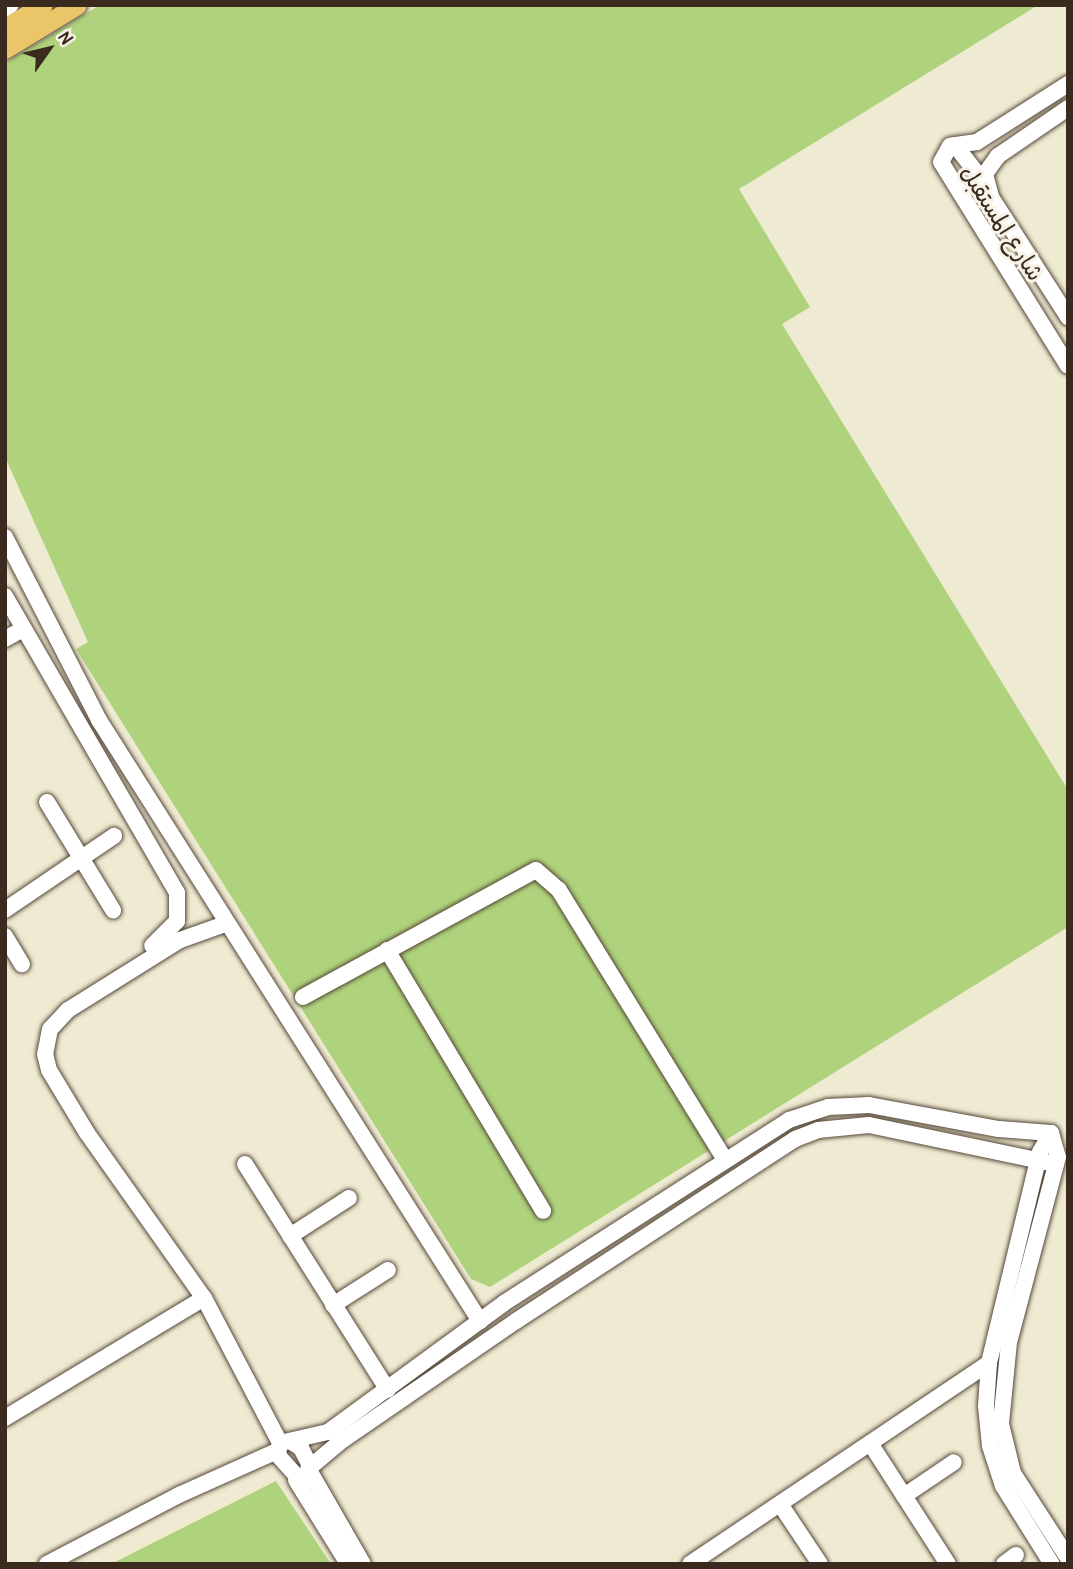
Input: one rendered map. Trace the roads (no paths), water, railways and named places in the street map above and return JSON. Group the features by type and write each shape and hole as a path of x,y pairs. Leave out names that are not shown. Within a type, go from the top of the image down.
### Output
{"main road":[{"path":"5,28 43,5"},
{"path":"5,49 77,5"}],"street":[{"path":"5,9 11,5"},
{"path":"1051,95 1068,73"},
{"name":"شارع المستقبل","path":"1068,84 977,142 955,145 941,155 941,169 1047,350 1068,366"},
{"name":"شارع المستقبل","path":"1068,108 998,156 985,174 986,185 1001,213 1068,317"},
{"path":"955,145 986,185"},
{"path":"1001,213 1019,223 1068,296"},
{"path":"5,537 72,673 474,1326"},
{"path":"5,596 179,900 177,921 163,939 54,1009 39,1030 35,1046 38,1072 68,1116 88,1133"},
{"path":"5,639 23,629"},
{"path":"47,802 113,910"},
{"path":"5,910 114,836"},
{"path":"303,997 526,872 544,874 559,890 725,1160"},
{"path":"177,921 188,937"},
{"path":"225,924 188,937 68,1010 51,1029 45,1054 50,1070 88,1133 204,1298 283,1445 305,1473 363,1564"},
{"path":"5,936 22,964"},
{"path":"387,950 543,1211"},
{"path":"47,1564 179,1495 283,1445 328,1432 505,1303 789,1120 849,1105 1051,1133"},
{"path":"305,1473 340,1442 516,1321 794,1139 818,1130 869,1125 1056,1164"},
{"path":"1051,1133 1038,1159 989,1363 986,1420 993,1459 1009,1498 1052,1564"},
{"path":"1051,1133 1058,1149 1056,1164 1009,1342 1000,1424 1013,1473 1068,1558"},
{"path":"245,1164 388,1390"},
{"path":"290,1236 349,1198"},
{"path":"333,1305 388,1270"},
{"path":"5,1418 204,1298"},
{"path":"505,1303 515,1312 516,1321"},
{"path":"474,1326 469,1340 482,1346"},
{"path":"690,1564 989,1363"},
{"path":"870,1443 948,1564"},
{"path":"283,1445 301,1448 305,1473 348,1564"},
{"path":"904,1496 954,1462"},
{"path":"780,1504 820,1564"}]}
